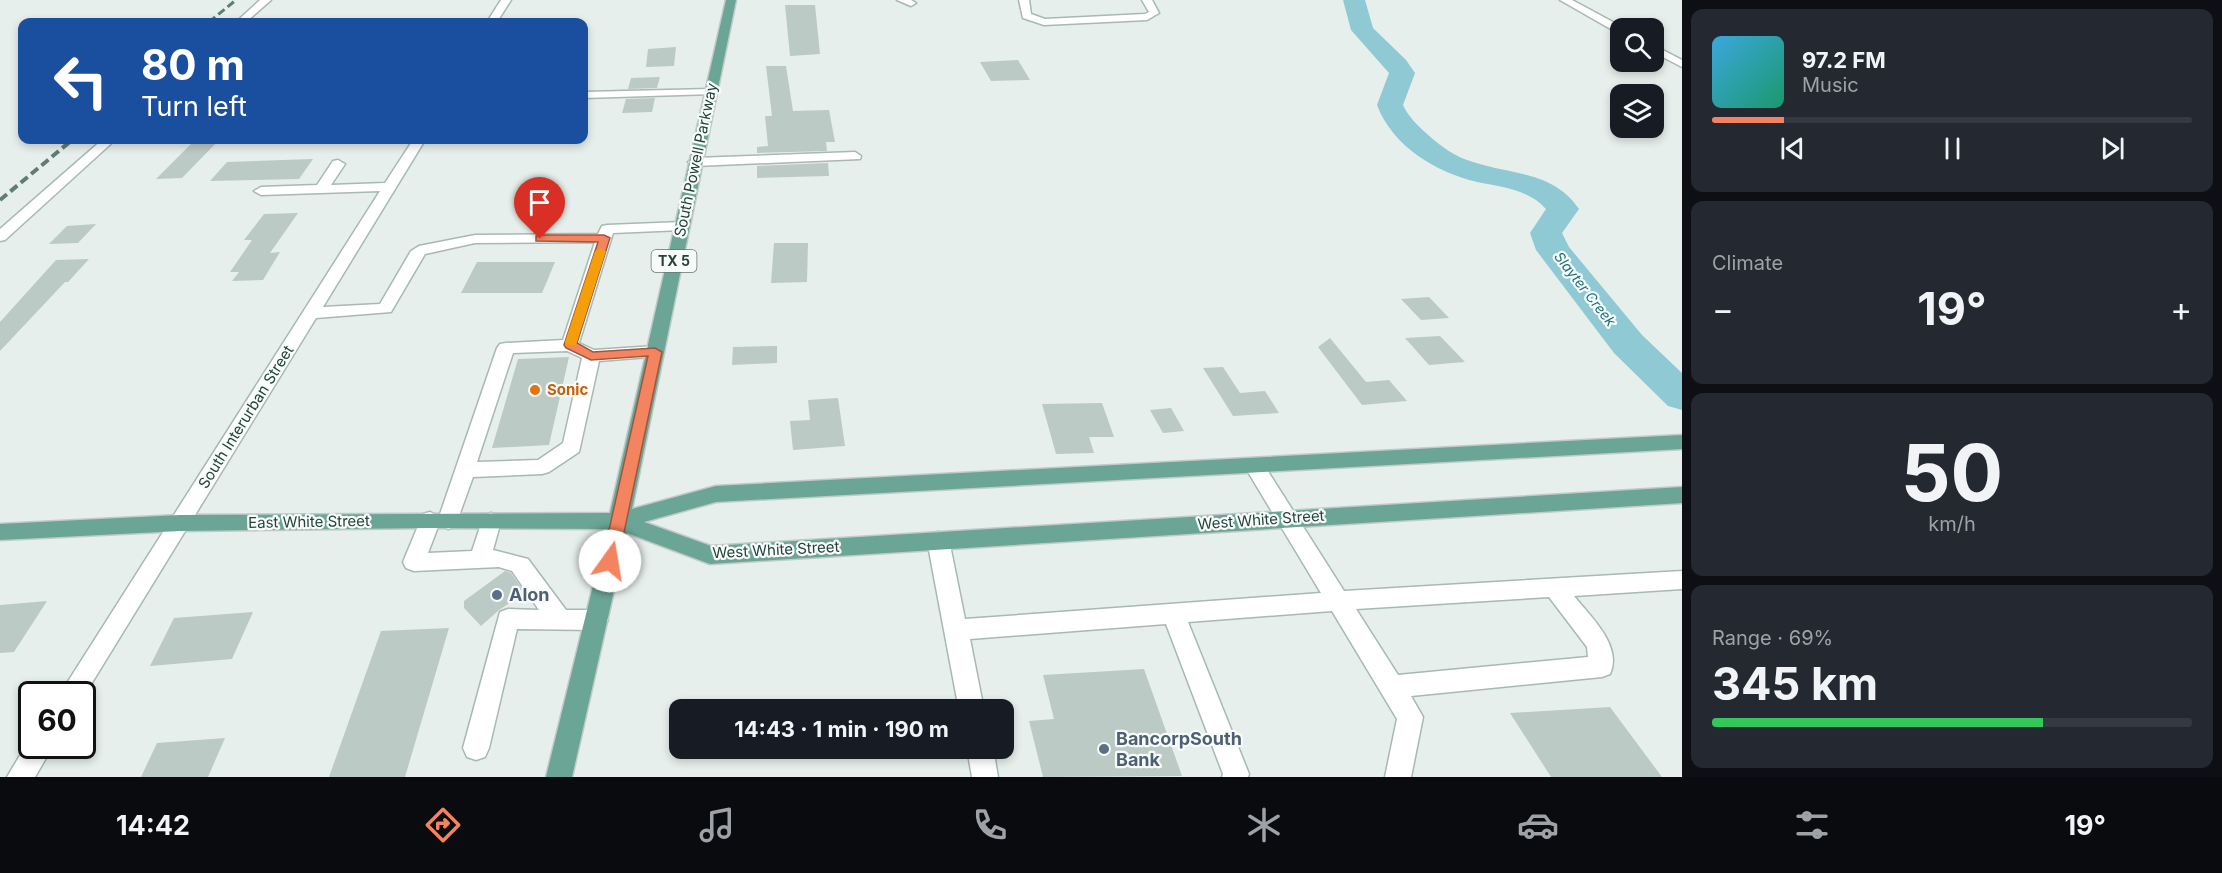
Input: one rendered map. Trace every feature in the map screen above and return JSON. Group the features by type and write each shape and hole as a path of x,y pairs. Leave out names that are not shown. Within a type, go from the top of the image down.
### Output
{"main road":[{"name":"South Powell Parkway","path":"559,777 619,521 731,0"},
{"path":"619,521 716,494 1255,467 1682,442"},
{"name":"West White Street","path":"619,521 710,555 1682,495"},
{"name":"East White Street","path":"0,532 180,523 439,520 619,521"}],"street":[{"path":"246,18 266,0"},
{"path":"495,18 506,0"},
{"path":"1024,0 1026,16 1044,22 1146,18 1154,13 1147,0"},
{"path":"1565,0 1610,25"},
{"path":"1664,54 1682,64"},
{"path":"588,95 710,92"},
{"path":"0,237 105,144"},
{"name":"South Interurban Street","path":"80,681 416,144"},
{"path":"695,162 855,156"},
{"path":"321,189 338,164"},
{"path":"261,191 389,187"},
{"path":"570,345 607,229 682,226"},
{"path":"311,313 385,309 419,251 475,239 604,238"},
{"path":"560,620 520,565 499,558 414,562 465,470 506,348 570,345 591,356 655,352"},
{"path":"465,470 543,467 572,447 591,356"},
{"path":"1255,467 1410,717 1398,777"},
{"path":"480,559 491,521"},
{"path":"938,540 970,699"},
{"path":"956,630 1339,601 1682,580"},
{"path":"1392,687 1602,666 1598,644 1555,588"},
{"path":"1173,613 1236,774 1234,777"},
{"path":"476,748 508,618 596,620"},
{"path":"20,777 32,759"},
{"path":"981,777 986,777 982,759"}],"building":[{"path":"785,5 815,5 820,54 790,56"},
{"path":"676,47 674,66 646,67 648,49"},
{"path":"1018,60 1030,80 991,81 980,62"},
{"path":"766,66 786,66 793,111 829,110 835,142 826,142 827,151 757,153 757,147 768,146 765,116 772,116"},
{"path":"660,77 657,88 628,89 631,78"},
{"path":"655,98 652,112 622,113 626,99"},
{"path":"191,144 215,144 182,178 156,179"},
{"path":"313,159 299,179 210,181 227,162"},
{"path":"828,163 829,176 757,178 757,166"},
{"path":"298,213 270,253 280,252 263,280 232,281 239,272 230,272 252,240 244,240 264,214"},
{"path":"96,224 78,243 49,244 67,226"},
{"path":"774,243 808,243 807,282 771,283"},
{"path":"89,259 0,351 0,322 56,260"},
{"path":"477,262 555,262 542,293 461,293"},
{"path":"1429,297 1449,318 1421,320 1401,299"},
{"path":"1440,336 1465,362 1429,365 1405,338"},
{"path":"1330,338 1366,382 1389,380 1407,401 1362,405 1318,347"},
{"path":"777,346 777,363 732,365 733,347"},
{"name":"Sonic","path":"569,357 549,445 492,448 518,359"},
{"path":"1223,367 1240,393 1265,391 1279,413 1233,416 1203,368"},
{"path":"838,398 845,446 793,450 790,421 810,420 808,400"},
{"path":"1102,403 1114,437 1089,437 1094,453 1056,454 1042,404"},
{"path":"1171,408 1184,431 1163,433 1150,410"},
{"name":"Alon","path":"505,571 511,573 525,593 499,610 481,626 464,608 464,601"},
{"path":"47,601 14,652 0,653 0,605"},
{"path":"253,612 232,659 150,666 174,618"},
{"path":"449,628 405,777 329,777 381,631"},
{"name":"BancorpSouth Bank","path":"1144,669 1182,776 1043,777 1029,721 1054,719 1043,675"},
{"path":"1610,707 1662,777 1551,777 1510,713"},
{"path":"225,738 208,777 141,777 157,743"}],"waterway":[{"name":"Slayter Creek","path":"1354,0 1362,30 1402,73 1390,105 1401,122 1428,150 1450,164 1531,185 1554,199 1563,209 1553,220 1546,233 1553,250 1628,344 1682,396"}],"railway":[{"path":"214,18 236,0"},
{"path":"0,200 67,144"}],"slow traffic":[{"path":"571,342 600,251"}],"place":[{"name":"Sonic","path":"535,390"},
{"name":"Alon","path":"497,595"},
{"name":"BancorpSouth Bank","path":"1104,749"}],"route":[{"path":"540,239 604,238 570,345 591,356 655,352 610,561"}]}
